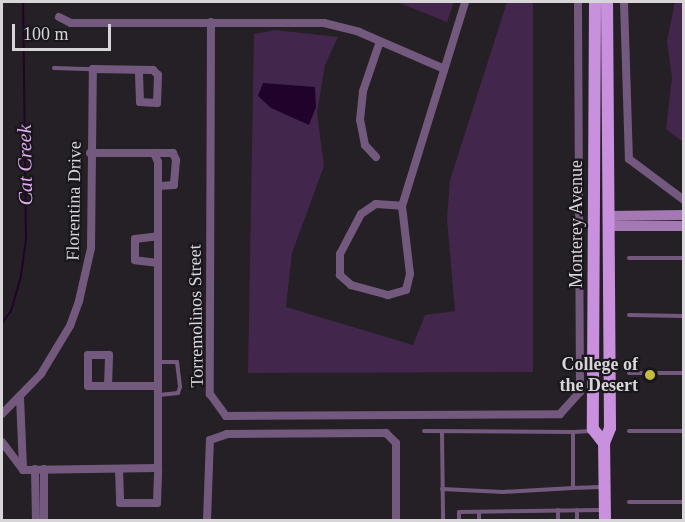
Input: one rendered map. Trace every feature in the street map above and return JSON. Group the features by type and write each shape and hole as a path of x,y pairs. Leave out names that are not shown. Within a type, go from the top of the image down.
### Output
{"main road":[{"name":"Monterey Avenue","path":"595,2 595,431"},
{"name":"Monterey Avenue","path":"605,515 604,443 610,428 607,2"},
{"path":"595,105 603,140 603,215 609,221"},
{"path":"595,431 604,443"}],"street":[{"path":"402,206 376,204 361,214 340,254 340,275 351,285 388,295 406,290 410,274 402,206 442,68 465,2"},
{"name":"Torremolinos Street","path":"211,22 210,394 226,416 560,414 580,392 578,2"},
{"path":"624,2 629,159 682,200"},
{"path":"59,17 71,22 324,23 359,32 379,44 442,68"},
{"path":"376,157 365,145 360,120 363,91 379,44"},
{"path":"93,69 138,70 156,72 157,103 140,102 138,70"},
{"name":"Florentina Drive","path":"2,414 20,397 57,351 79,301 90,248 93,69"},
{"path":"90,153 172,153 176,160 174,185 158,186"},
{"path":"119,469 120,503 157,503 158,162 154,153"},
{"path":"609,221 684,215"},
{"path":"609,221 684,226"},
{"path":"158,236 135,239 135,260 158,263"},
{"path":"108,386 108,355 88,355 88,386 157,391"},
{"path":"20,397 22,470"},
{"path":"207,520 210,440 227,434 386,433 396,443 396,520"},
{"path":"2,442 22,470"},
{"path":"22,470 158,468"},
{"path":"39,469 44,520 36,520 40,492"}],"lane":[{"path":"54,68 93,69"},
{"path":"629,258 684,258"},
{"path":"629,315 684,316"},
{"path":"157,362 177,362 180,387 178,393 157,391"},
{"path":"629,373 684,373"},
{"path":"424,431 595,431"},
{"path":"629,431 683,431"},
{"path":"442,432 442,520"},
{"path":"573,432 573,488"},
{"path":"442,489 503,492 605,487"},
{"path":"629,502 683,502"},
{"path":"558,510 558,520"},
{"path":"459,520 459,512 577,510 605,515"},
{"path":"577,510 577,520"},
{"path":"479,512 479,520"}],"shaded area":[{"path":"397,2 454,2 447,22"},
{"path":"507,2 533,2 533,372 248,373 254,34 275,30 338,37 325,65 317,113 324,166 292,253 286,307 413,345 425,315 455,311 447,219 450,180"},
{"path":"675,2 683,2 683,142 666,129 672,78 667,41"},
{"path":"263,83 315,87 316,107 309,125 271,108 258,96"}],"waterway":[{"name":"Cat Creek","path":"2,323 11,311 21,275 26,239 23,2"}],"place":[{"name":"College of the Desert","path":"650,375"}]}
